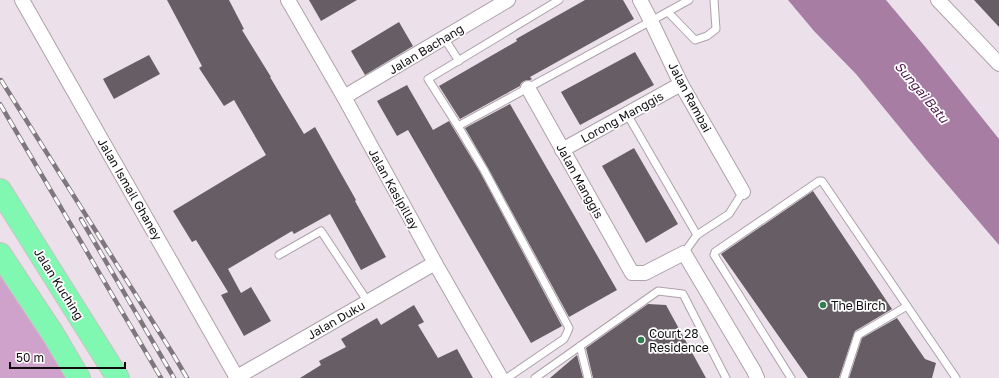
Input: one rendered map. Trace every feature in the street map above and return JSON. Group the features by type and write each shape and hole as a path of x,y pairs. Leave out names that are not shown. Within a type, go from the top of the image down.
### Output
{"highway":[{"name":"Jalan Kuching","path":"0,190 118,378"},
{"path":"0,254 79,378"}],"street":[{"name":"Jalan Ismail Ghaney","path":"22,0 237,378"},
{"name":"Jalan Kasipillay","path":"288,0 501,378"},
{"name":"Jalan Rambai","path":"640,0 681,84 743,192"},
{"path":"938,0 999,64"},
{"name":"Jalan Bachang","path":"344,97 444,38 502,1"},
{"name":"Lorong Manggis","path":"562,150 681,84"},
{"name":"Jalan Manggis","path":"528,88 632,273 645,273 684,253"},
{"path":"684,253 757,378"},
{"name":"Jalan Duku","path":"237,378 435,263"}],"lane":[{"path":"507,378 564,339 569,328 484,170 428,79 559,0"},
{"path":"458,126 689,0"},
{"path":"668,12 695,40 707,36 716,29 714,0"},
{"path":"444,38 459,61"},
{"path":"627,114 697,235"},
{"path":"791,378 714,255 715,252 819,181 822,181 956,378"},
{"path":"684,253 697,235 729,214 743,192"},
{"path":"278,255 321,231 368,302"},
{"path":"535,378 658,291 683,294 726,378"},
{"path":"844,378 858,335 907,306"},
{"path":"580,346 588,378"}],"shaded area":[{"path":"0,269 67,378 0,378"}],"water":[{"name":"Sungai Batu","path":"788,0 886,0 999,139 999,245 928,162 856,74 814,31"}],"building":[{"path":"167,0 229,0 244,29 242,30 304,134 315,127 386,257 361,270 330,214 294,234 292,231 228,269 241,293 251,287 271,321 244,336 221,295 228,292 196,240 192,242 173,211 266,155 234,100 224,106 199,68 202,66"},
{"path":"309,0 357,0 321,21"},
{"path":"585,0 623,0 634,19 530,77 532,79 524,81 520,86 460,119 439,86 517,41 516,39"},
{"path":"974,0 999,0 999,27"},
{"path":"399,22 413,46 365,75 351,51"},
{"path":"635,52 654,85 580,125 561,92"},
{"path":"149,55 160,74 114,99 103,79"},
{"path":"407,85 433,130 449,121 480,172 562,326 531,343 408,130 397,136 377,101"},
{"path":"510,104 617,290 569,317 465,128"},
{"path":"634,148 678,224 646,243 602,166"},
{"name":"The Birch","path":"813,191 892,309 855,331 839,378 808,378 721,254"},
{"name":"Court 28 Residence","path":"648,304 666,305 706,378 593,378 586,348"},
{"path":"414,305 424,322 418,325 438,358 457,349 473,378 300,378 321,365 319,361 346,347 341,339 377,318 381,325"},
{"path":"897,318 925,359 936,363 932,378 849,378 862,338"},
{"path":"577,355 583,378 550,378"}],"railway":[{"path":"1,80 187,378"},
{"path":"0,104 161,378"},
{"path":"81,219 174,378"}],"place":[{"name":"The Birch","path":"823,305"},
{"name":"Court 28 Residence","path":"641,340"}]}
